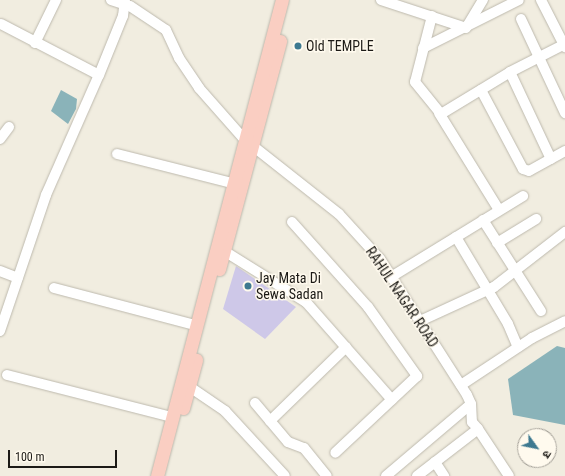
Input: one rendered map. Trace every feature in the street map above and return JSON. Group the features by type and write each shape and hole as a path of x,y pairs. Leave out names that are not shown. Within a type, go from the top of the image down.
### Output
{"main road":[{"path":"157,476 172,417 185,383 224,251 282,0"},
{"path":"165,476 185,383 195,325 232,183 248,142 290,0"}],"street":[{"path":"35,43 56,0"},
{"name":"RAHUL NAGAR ROAD","path":"111,0 127,3 166,30 179,58 199,88 248,142 339,214 380,259 461,385 471,404 472,422 509,476"},
{"path":"381,0 395,2 466,28"},
{"path":"466,28 483,0"},
{"path":"423,48 466,28 519,0"},
{"path":"439,113 442,113 539,56 564,45 541,0"},
{"path":"0,331 46,195 99,75 127,3"},
{"path":"432,16 423,48 416,84 439,113 499,210"},
{"path":"521,18 565,113"},
{"path":"1,24 99,75"},
{"path":"510,72 551,159"},
{"path":"480,90 523,169 529,171 565,151"},
{"path":"0,139 9,127"},
{"path":"117,154 232,183"},
{"path":"391,276 522,196"},
{"path":"497,243 536,219"},
{"path":"483,220 514,271 541,311"},
{"path":"292,222 368,307 417,376 335,453"},
{"path":"420,321 486,291 565,232"},
{"path":"456,237 486,291 508,324 518,347"},
{"path":"224,251 302,299 392,400"},
{"path":"0,271 18,278"},
{"path":"54,288 195,325"},
{"path":"461,385 518,347 565,321"},
{"path":"270,421 346,347"},
{"path":"7,375 172,417"},
{"path":"185,383 225,411 285,476"},
{"path":"255,403 290,444 304,448 327,476"},
{"path":"386,476 471,404"},
{"path":"417,476 478,429"},
{"path":"435,462 444,476"}],"water":[{"path":"61,90 77,99 76,109 68,124 51,111"},
{"path":"557,346 565,348 565,425 513,415 508,379"}],"building":[{"name":"Jay Mata Di Sewa Sadan","path":"236,266 296,307 265,339 223,309"}],"place":[{"name":"Old TEMPLE","path":"298,46"},
{"name":"Jay Mata Di Sewa Sadan","path":"248,286"}]}
